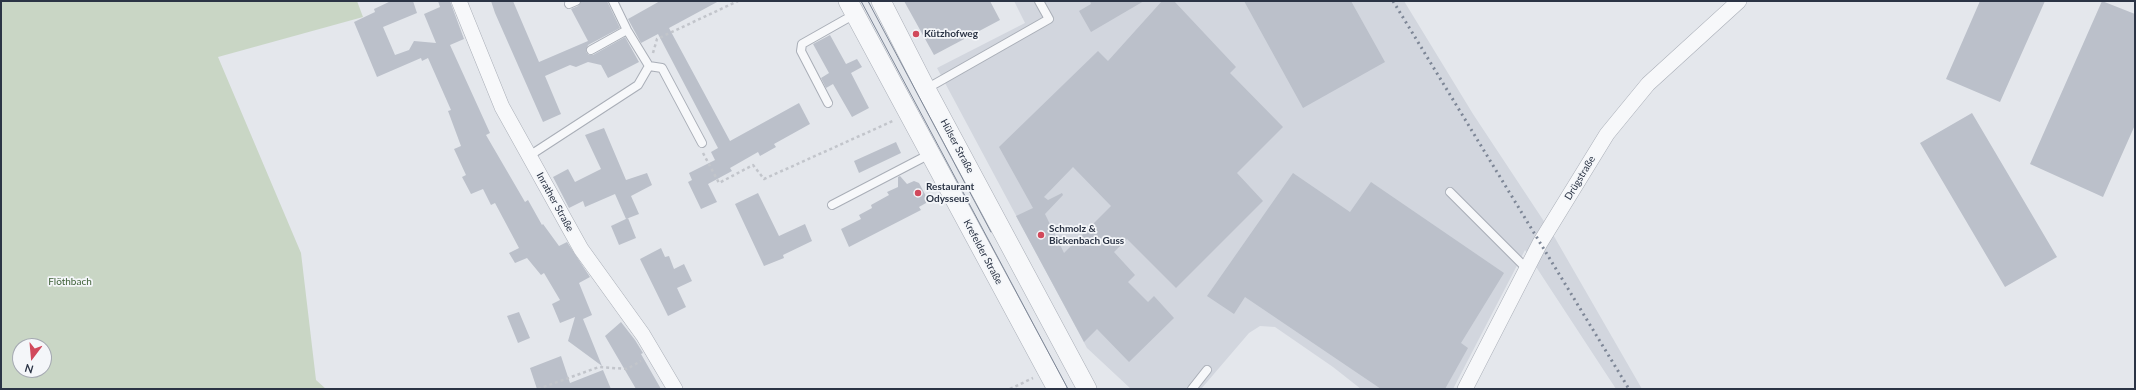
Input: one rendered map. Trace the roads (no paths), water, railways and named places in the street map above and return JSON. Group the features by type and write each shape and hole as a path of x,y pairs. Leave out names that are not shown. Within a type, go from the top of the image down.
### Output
{"street":[{"name":"Inrather Straße","path":"459,1 502,107 529,156 581,249 644,335 675,389"},
{"name":"Hülser Straße","path":"882,1 926,88 1087,389"},
{"name":"Drügstraße","path":"1465,389 1540,243 1607,134 1648,84 1739,1"},
{"name":"Krefelder Straße","path":"851,8 1058,389"}],"lane":[{"path":"613,1 627,30 649,66 662,68 702,143"},
{"path":"926,88 1049,19 1038,1"},
{"path":"828,103 801,51 802,44 851,8"},
{"path":"591,50 627,30"},
{"path":"529,156 638,85 649,66"},
{"path":"832,205 930,154"},
{"path":"1450,192 1527,269"},
{"path":"1192,389 1207,370"}],"tram line":[{"path":"861,1 1068,389"},
{"path":"868,1 991,232"}],"railway":[{"path":"1393,1 1629,389"}],"place":[{"name":"Kützhofweg","path":"916,34"},
{"name":"Restaurant Odysseus","path":"918,193"},
{"name":"Schmolz & Bickenbach Guss","path":"1041,235"}],"park label":[{"name":"Flöthbach","path":"70,282"}]}
